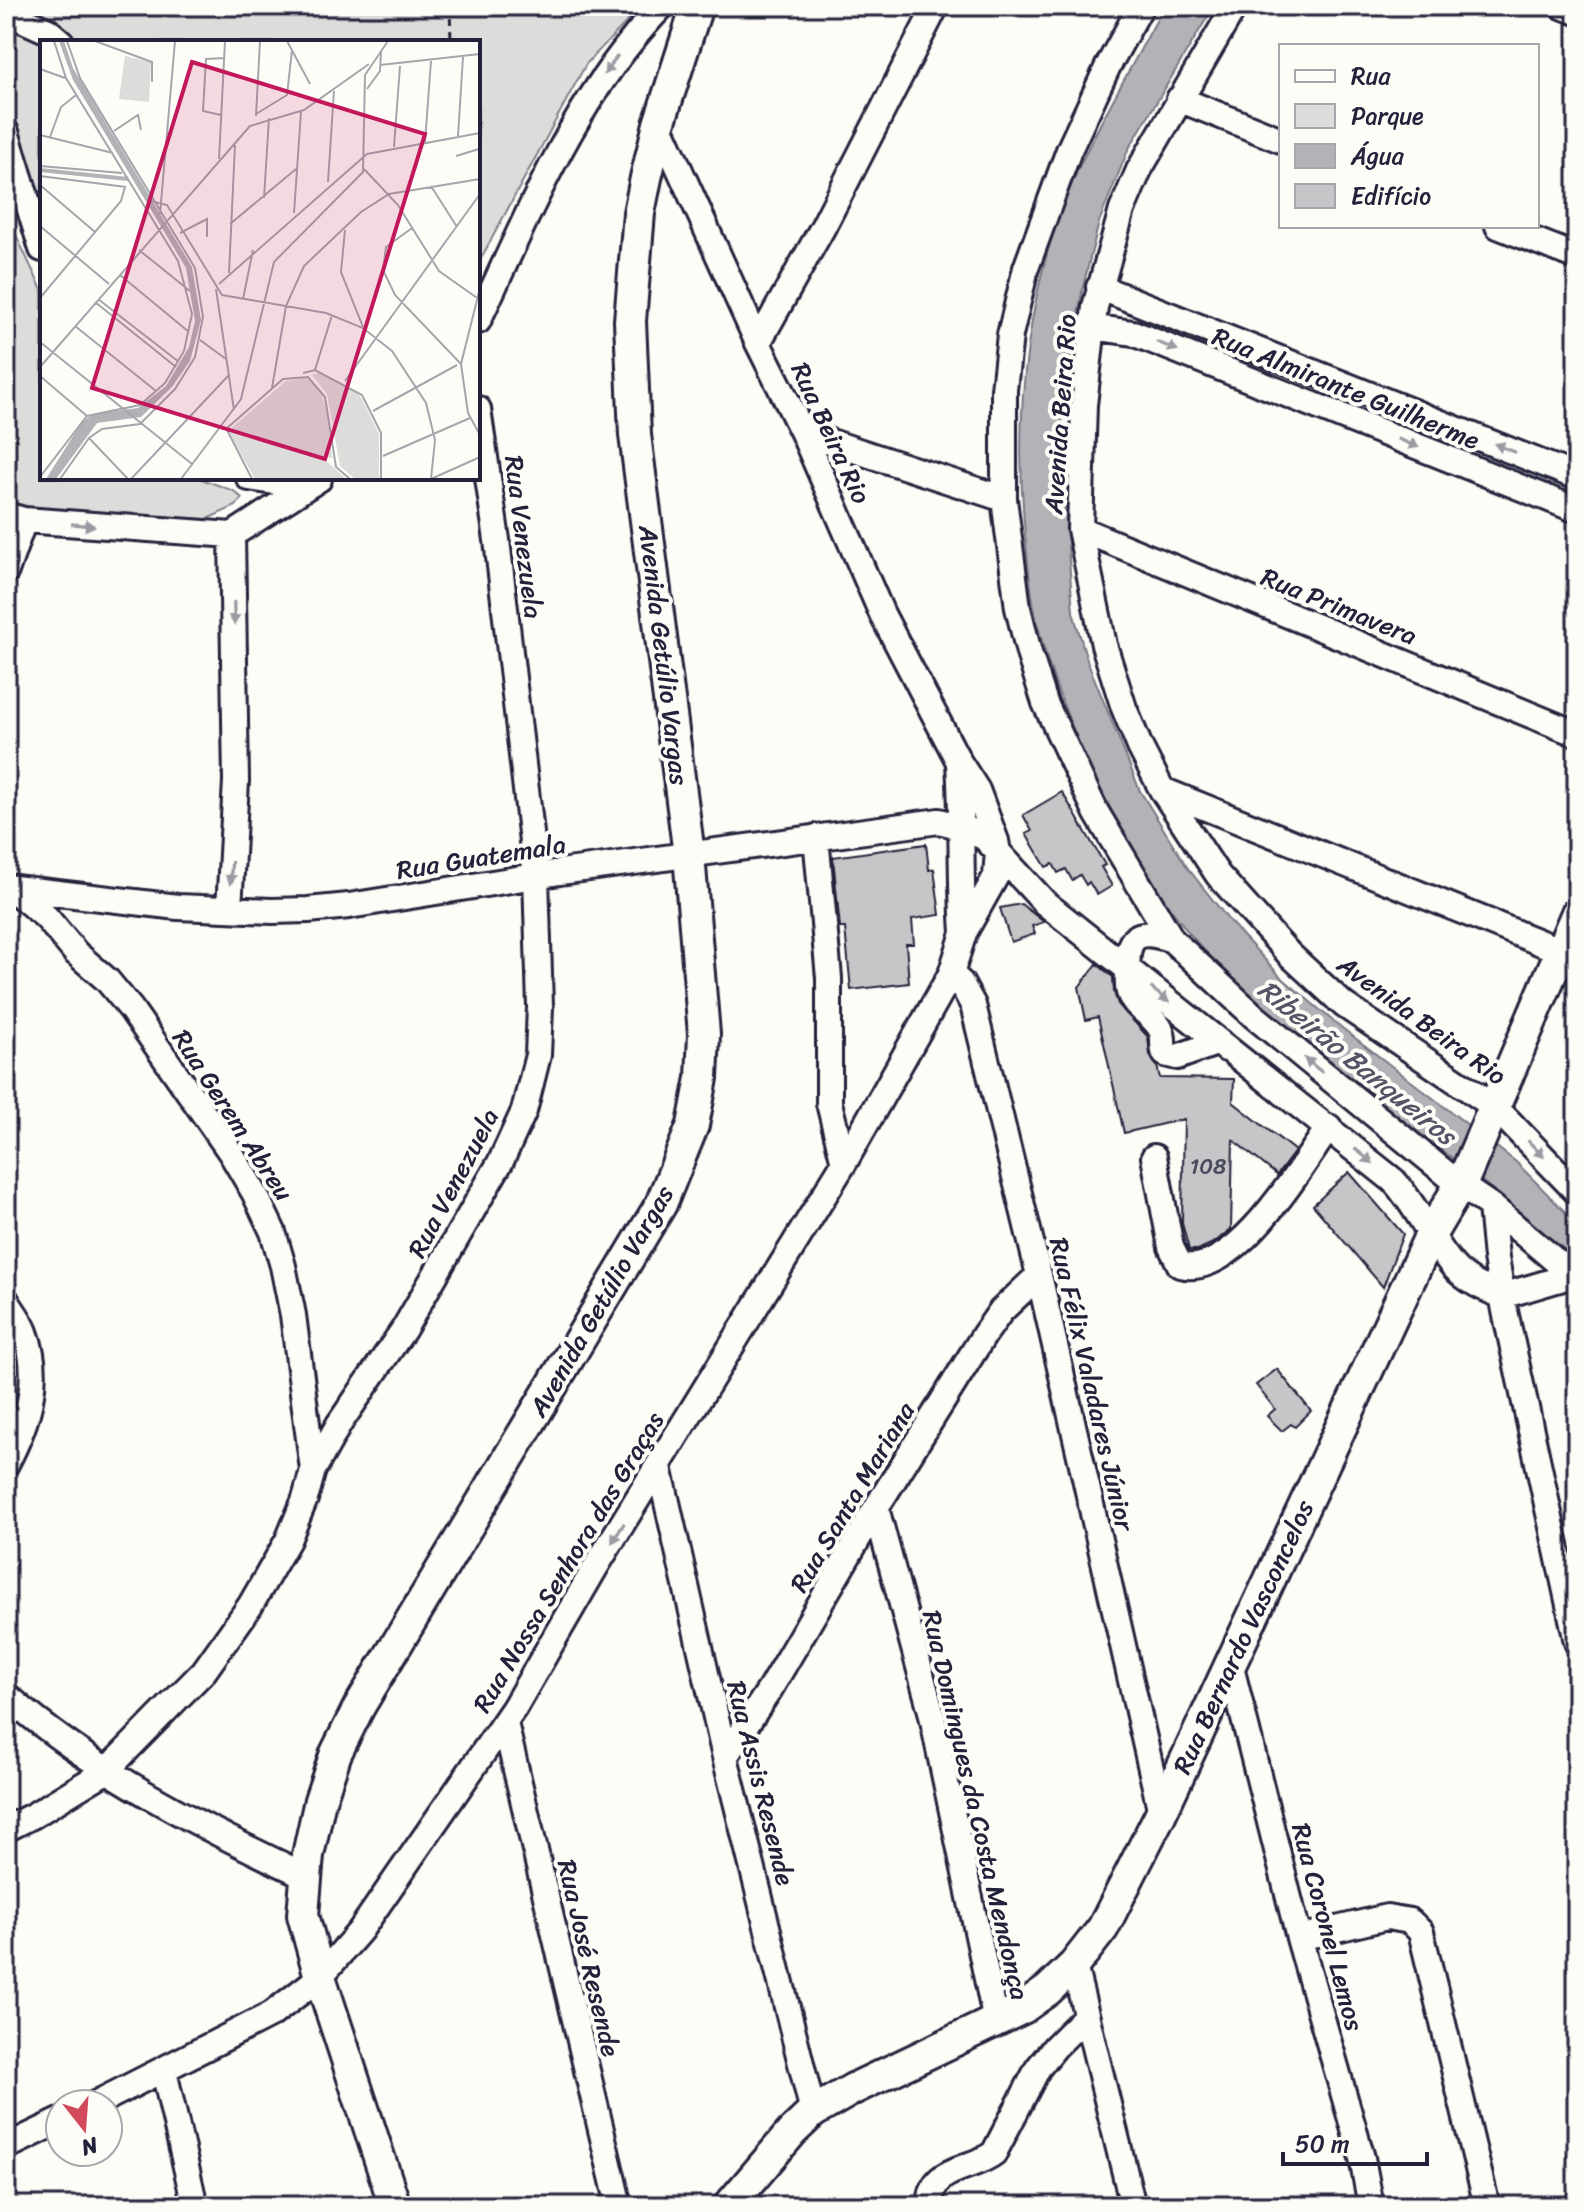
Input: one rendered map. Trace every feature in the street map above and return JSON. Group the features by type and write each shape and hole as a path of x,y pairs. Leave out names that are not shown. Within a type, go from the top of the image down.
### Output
{"main road":[{"name":"Avenida Getúlio Vargas","path":"395,2206 320,1977 303,1915 306,1876 320,1800 336,1753 359,1707 661,1204 693,1125 702,1078 704,1034 689,855 637,451 630,321 639,213 690,10"},
{"name":"Rua Bernardo Vasconcelos","path":"729,2206 813,2112 853,2089 1023,2008 1074,1965 1103,1928 1161,1813 1432,1232 1462,1181 1577,913"}],"street":[{"path":"480,317 574,124 632,37 662,6"},
{"path":"758,343 823,227 936,6"},
{"name":"Avenida Beira Rio","path":"1141,6 1108,66 1069,150 1026,268 1010,335 1004,390 1004,499 1018,608 1045,703 1096,812 1172,940 1255,1017 1462,1181 1575,1277"},
{"name":"Avenida Beira Rio","path":"1235,6 1139,170 1122,210 1099,287 1084,405 1080,529 1104,645 1140,747 1162,790 1218,875 1289,954 1344,1005 1491,1116 1577,1192"},
{"path":"1562,6 1577,12"},
{"path":"6,12 54,36"},
{"path":"1179,99 1279,139"},
{"name":"Rua Beira Rio","path":"659,124 758,343 803,433 882,614 985,809 998,852 992,885"},
{"path":"6,132 40,242"},
{"path":"1503,228 1577,257"},
{"name":"Rua Almirante Guilherme","path":"1099,287 1577,477"},
{"name":"Rua Almirante Guilherme","path":"1092,327 1133,333 1577,510"},
{"name":"Rua Venezuela","path":"6,1829 106,1771 204,1671 250,1606 288,1540 313,1470 339,1424 404,1329 501,1161 524,1111 538,1055 540,1007 536,876 497,540 480,423"},
{"path":"803,433 1004,499"},
{"path":"262,480 281,483 311,480"},
{"path":"6,571 15,518 232,535 319,480"},
{"name":"Rua Primavera","path":"1080,529 1577,734"},
{"path":"229,909 236,781 232,535"},
{"name":"Rua Beira Rio","path":"959,762 962,865 975,883 992,885 1045,903"},
{"path":"1162,790 1561,951"},
{"name":"Rua Guatemala","path":"9,888 121,902 272,911 349,906 536,876 939,821 963,827"},
{"name":"Rua Beira Rio","path":"963,827 985,838 1045,903 1098,947 1394,1181 1409,1197 1453,1265 1465,1277 1502,1296"},
{"path":"816,837 829,978 829,1103 844,1163"},
{"path":"962,865 984,851 998,852"},
{"name":"Rua Nossa Senhora das Graças","path":"962,865 964,933"},
{"name":"Rua Nossa Senhora das Graças","path":"124,2090 272,2014 320,1977 360,1931 505,1723 595,1568 844,1163 951,974 964,933 992,885"},
{"name":"Rua Gerem Abreu","path":"9,888 46,917 131,1009 231,1153 255,1194 273,1232 283,1266 293,1315 313,1470"},
{"path":"1098,947 1137,933 1149,921 1154,909"},
{"path":"1172,940 1153,934 1139,937 1126,949 1129,992 1135,1003 1161,1029 1161,1045 1165,1054 1177,1057 1219,1042 1227,1049"},
{"name":"Rua Félix Valadares Júnior","path":"951,974 961,983 973,1005 1039,1275 1161,1813"},
{"path":"1154,1157 1171,1247 1180,1265 1190,1268 1224,1256 1239,1242 1271,1207 1329,1127"},
{"path":"1491,1206 1502,1296 1577,1642"},
{"name":"Rua Santa Mariana","path":"725,1757 770,1689 876,1508 984,1335 1001,1311 1039,1275"},
{"path":"1502,1296 1575,1277"},
{"path":"6,1300 25,1332 32,1364 33,1388 23,1432 6,1464"},
{"name":"Rua Assis Resende","path":"659,1467 725,1757 813,2112"},
{"name":"Rua Domingues da Costa Mendonça","path":"876,1508 931,1711 996,2022"},
{"name":"Rua Coronel Lemos","path":"1230,1663 1299,1938 1362,2158 1371,2206"},
{"path":"6,1695 106,1771 223,1837 306,1876"},
{"name":"Rua José Resende","path":"505,1723 619,2206"},
{"path":"1299,1938 1387,1917 1410,1921 1421,1932 1487,2206"},
{"path":"1074,1965 1133,2206"},
{"path":"931,2206 931,2193 936,2181 945,2173 985,2160 994,2153 1038,2068 1086,2016"},
{"path":"164,2071 195,2206"},
{"path":"6,2147 44,2129"}],"path":[{"path":"450,6 451,40"}],"green space":[{"path":"25,6 642,6 586,64 480,260 480,40 40,40 40,196 30,164 6,114 6,31 33,30 32,10"},
{"path":"6,205 15,233 40,286 40,480 204,480 234,491 242,498 236,506 207,519 16,509 6,505"}],"water":[{"name":"Ribeirão Banqueiros","path":"1164,6 1214,6 1128,150 1099,222 1083,287 1060,440 1073,612 1088,663 1140,791 1187,867 1231,923 1281,977 1333,1021 1516,1162 1577,1224 1577,1264 1492,1189 1286,1029 1203,950 1169,907 1125,837 1082,751 1052,674 1033,601 1023,505 1022,425 1028,346 1043,268 1065,201 1104,116"}],"building":[{"path":"1062,792 1105,865 1101,867 1112,886 1097,895 1080,875 1072,880 1066,869 1058,873 1053,864 1046,867 1026,834 1032,831 1023,815"},
{"path":"926,844 929,870 934,869 940,915 912,919 914,944 906,944 909,983 851,990 845,928 840,928 833,857"},
{"path":"1021,904 1044,922 1032,926 1035,934 1011,942 1000,908"},
{"path":"1097,964 1113,977 1118,1004 1148,1037 1150,1055 1160,1078 1234,1079 1233,1102 1295,1151 1277,1175 1233,1140 1231,1229 1198,1250 1189,1250 1182,1223 1184,1119 1124,1133 1098,1017 1086,1020 1079,987"},
{"path":"1349,1172 1403,1234 1383,1287 1313,1205"},
{"path":"1277,1369 1311,1411 1295,1427 1291,1424 1282,1431 1267,1416 1275,1409 1256,1385"}]}
